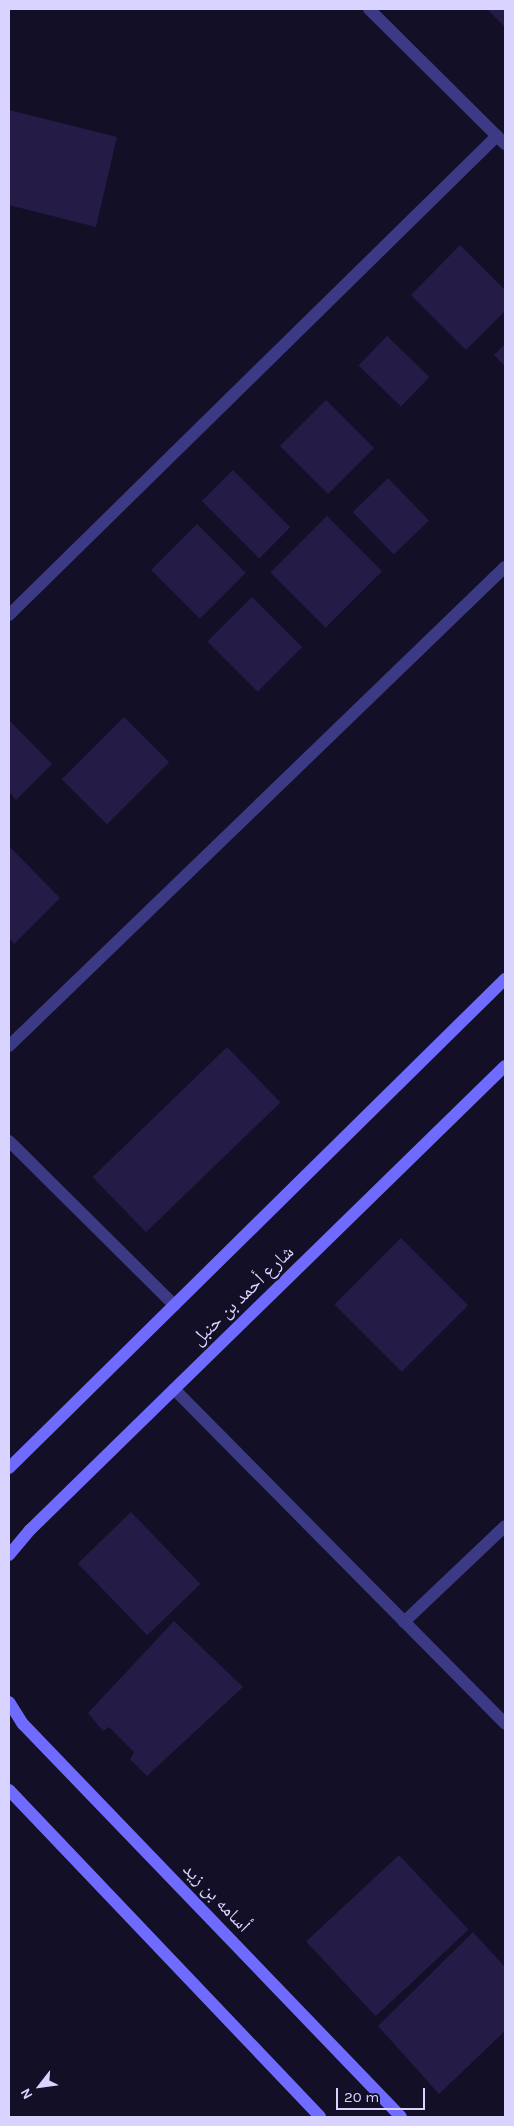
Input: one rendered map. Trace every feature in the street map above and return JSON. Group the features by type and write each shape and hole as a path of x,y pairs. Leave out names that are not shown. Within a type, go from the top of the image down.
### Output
{"street":[{"path":"9,615 501,140 369,9"},
{"path":"9,1046 505,567"},
{"path":"9,1468 505,979"},
{"name":"شارع أحمد بن حنبل","path":"9,1555 30,1530 505,1066"},
{"path":"9,1141 174,1305"},
{"path":"174,1389 505,1724"},
{"path":"404,1622 505,1526"},
{"name":"أسامه بن زيد","path":"9,1702 23,1724 401,2117"},
{"path":"9,1790 320,2117"}],"building":[{"path":"487,9 505,9 505,27"},
{"path":"9,110 117,137 96,227 9,205"},
{"path":"460,245 505,290 505,311 466,350 411,295"},
{"path":"387,336 429,377 401,406 359,365"},
{"path":"505,344 505,366 494,355"},
{"path":"326,400 374,448 328,494 280,446"},
{"path":"233,470 290,527 259,558 202,501"},
{"path":"388,478 429,520 394,554 353,512"},
{"path":"327,516 382,571 326,628 270,573"},
{"path":"197,524 246,573 200,619 151,570"},
{"path":"252,597 302,647 258,692 207,642"},
{"path":"124,717 169,762 107,824 62,779"},
{"path":"9,720 52,764 16,800 9,792"},
{"path":"9,846 60,898 14,944 9,938"},
{"path":"227,1047 280,1102 146,1232 92,1177"},
{"path":"401,1238 468,1305 402,1372 335,1304"},
{"path":"131,1512 200,1584 147,1635 78,1563"},
{"path":"174,1621 243,1687 147,1776 130,1759 134,1752 109,1727 103,1731 88,1713"},
{"path":"399,1855 469,1930 376,2016 306,1942"},
{"path":"473,1932 505,1967 505,2031 439,2094 378,2026"}]}
